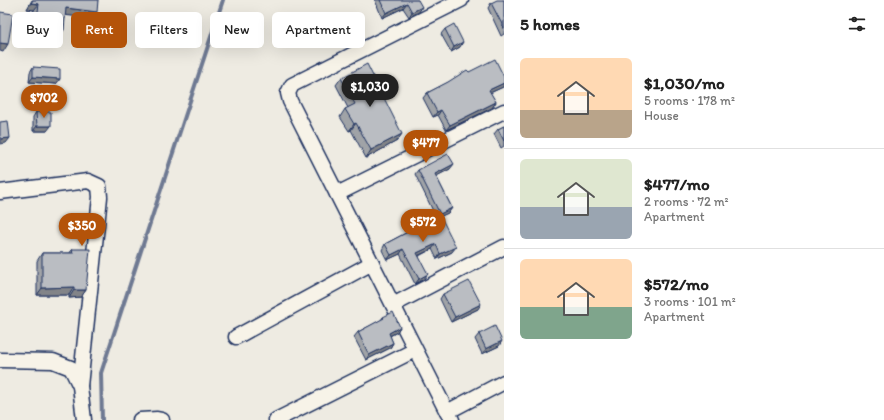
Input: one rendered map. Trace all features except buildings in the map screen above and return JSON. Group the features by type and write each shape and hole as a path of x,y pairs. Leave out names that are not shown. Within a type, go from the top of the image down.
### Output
{"street":[{"path":"460,0 292,85 288,92 290,101 415,350 450,416 504,382"},
{"path":"337,194 504,111"},
{"path":"0,192 88,181 98,186 100,197 80,386 84,420"},
{"path":"393,305 504,247"},
{"path":"236,338 372,263"},
{"path":"276,420 415,350"},
{"path":"0,360 53,361 71,368 80,386"},
{"path":"140,420 157,418 162,420"}],"waterway":[{"path":"102,420 101,373 223,0"}]}
